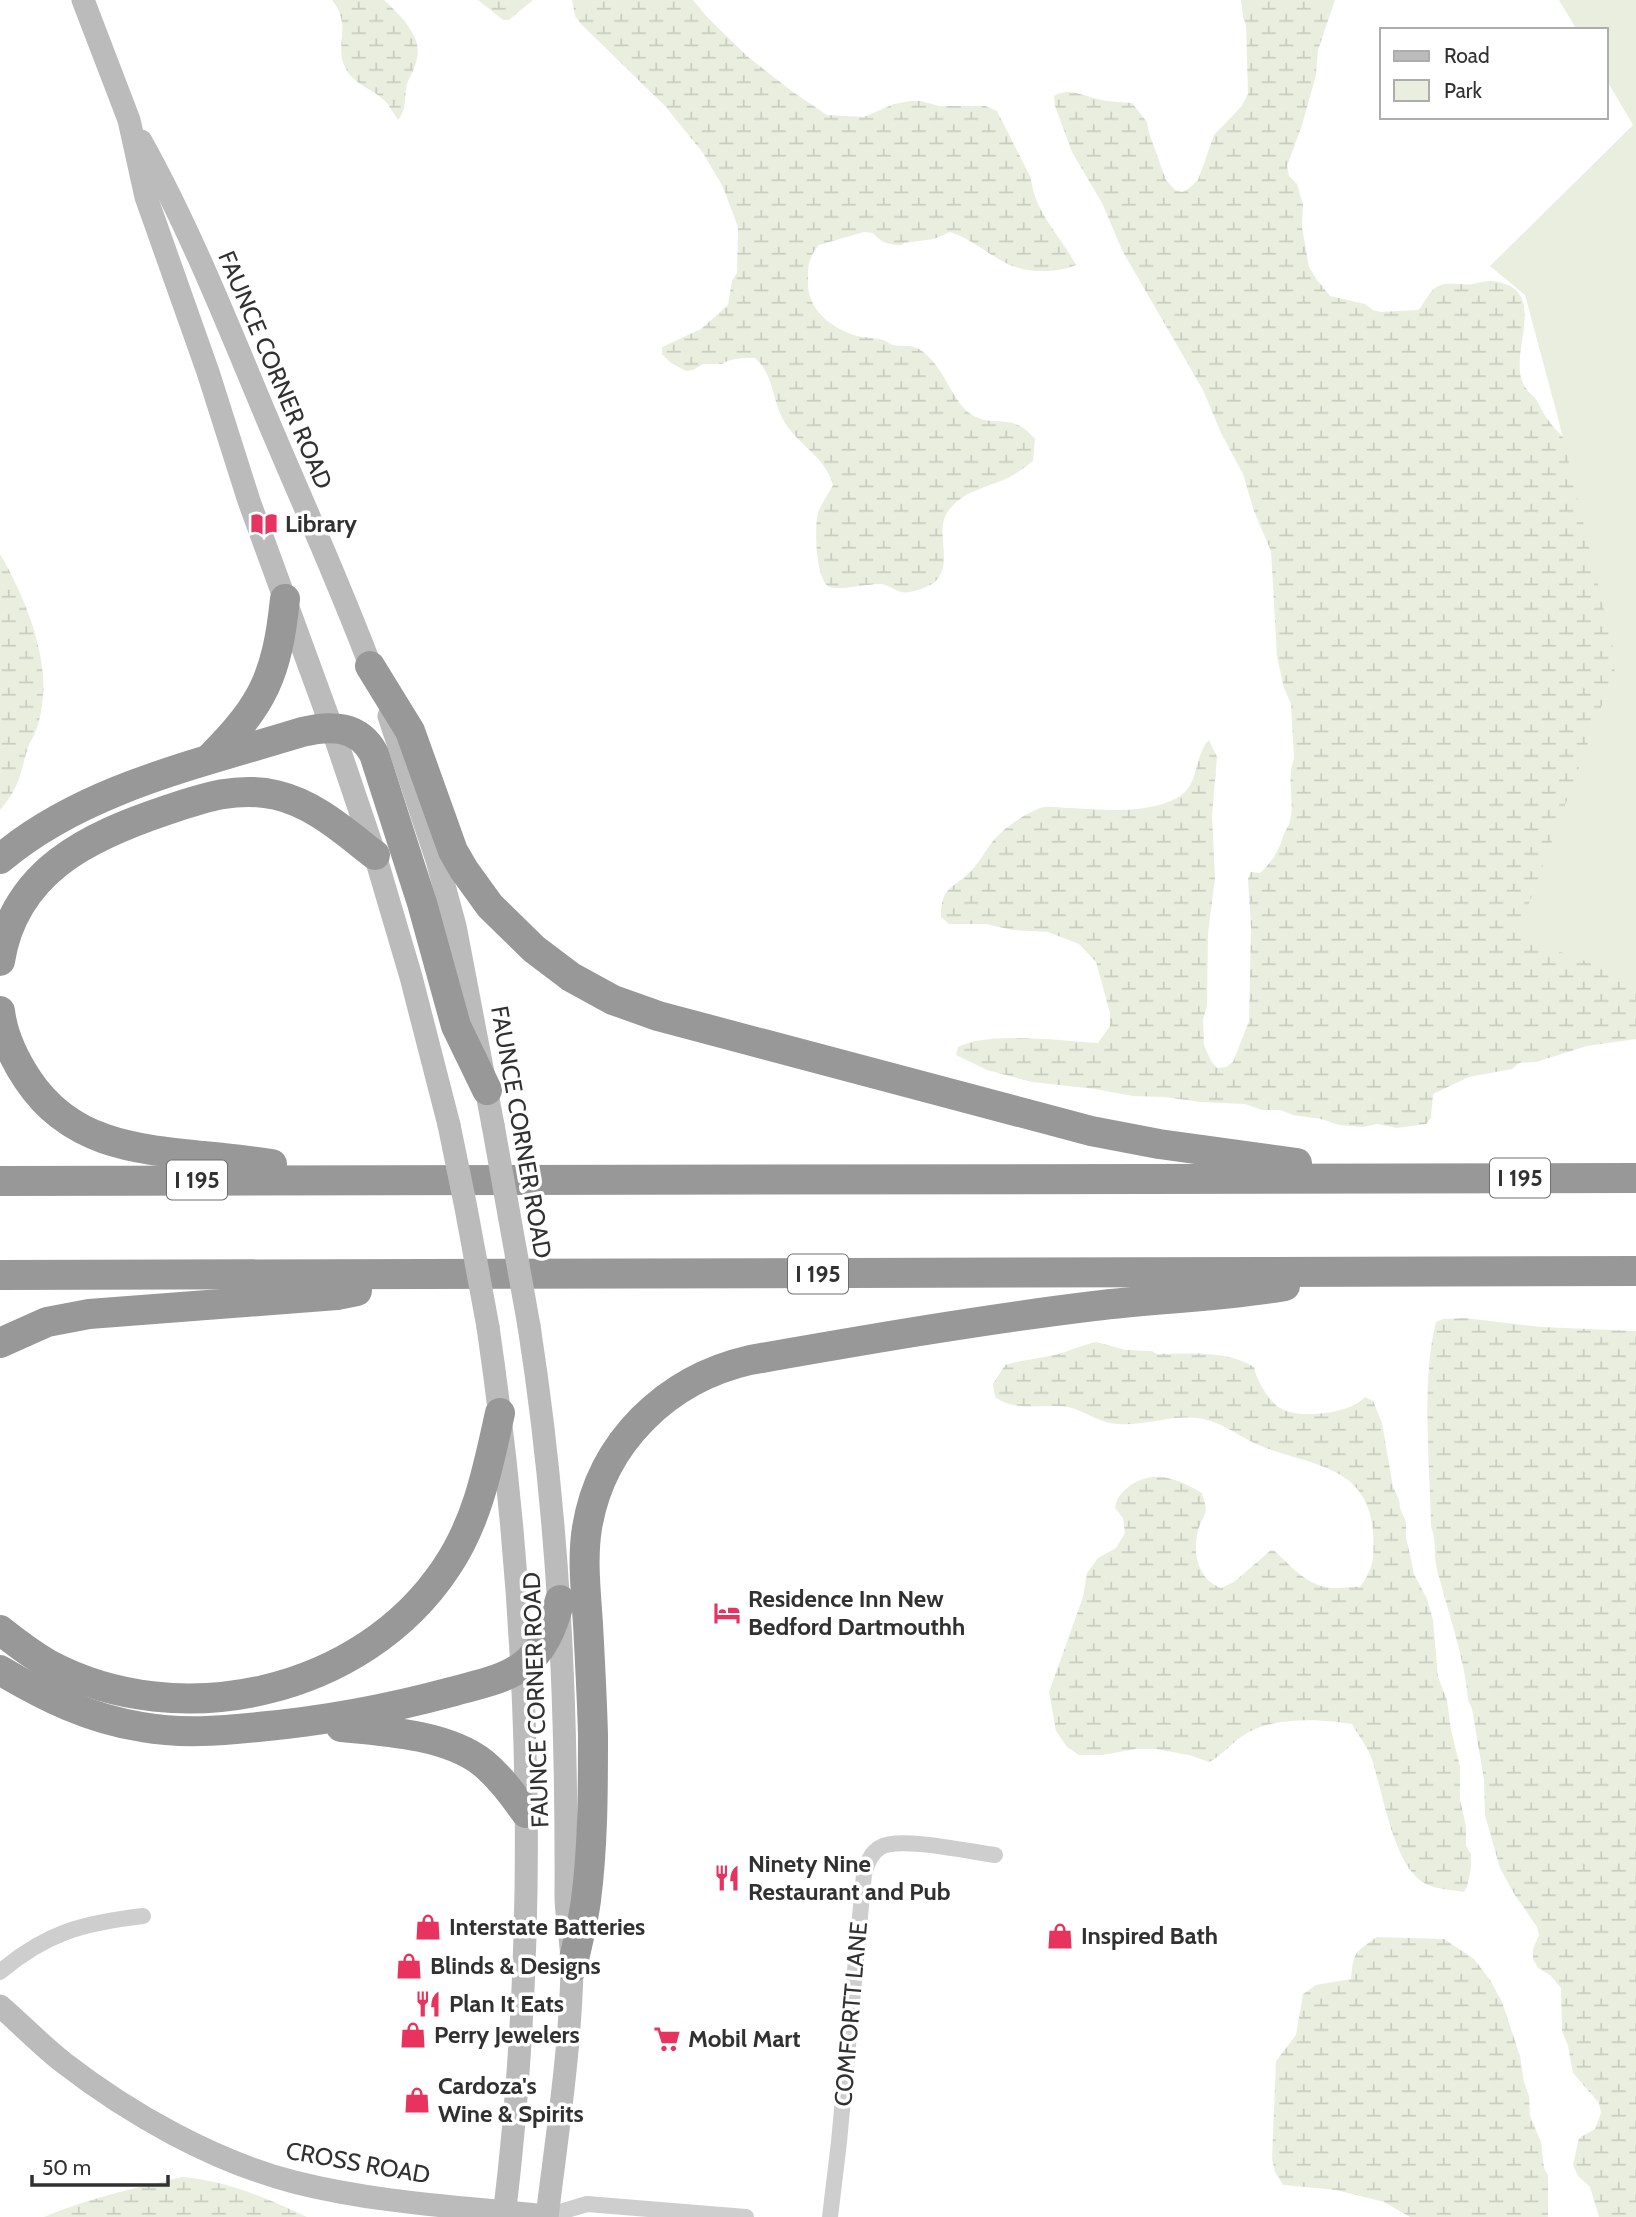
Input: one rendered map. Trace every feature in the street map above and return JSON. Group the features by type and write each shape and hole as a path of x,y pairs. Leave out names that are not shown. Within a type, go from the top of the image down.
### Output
{"highway":[{"path":"206,761 246,719 265,689 277,657 285,599"},
{"path":"370,666 410,731 445,831 464,870 490,906 518,935 551,963 592,989 657,1016 1091,1131 1159,1144 1405,1178"},
{"path":"0,859 60,818 122,789 302,732 342,728 361,736 374,754 422,903 456,1026 487,1090"},
{"path":"0,961 12,919 37,881 53,865 90,840 209,796 252,792 294,800 330,821 375,855"},
{"path":"0,1011 13,1055 32,1087 63,1118 97,1137 153,1151 394,1180"},
{"name":"I 195","path":"0,1181 1636,1178"},
{"name":"I 195","path":"0,1275 1636,1271"},
{"path":"572,1968 586,1901 592,1803 592,1711 585,1563 587,1528 592,1505 611,1460 636,1424 649,1411 687,1383 726,1365 750,1360 1039,1313 1128,1301 1242,1293 1375,1272"},
{"path":"0,1343 47,1322 78,1316 337,1295 449,1275"},
{"path":"0,1630 48,1664 111,1688 160,1697 208,1697 260,1691 334,1666 358,1653 398,1623 419,1603 447,1567 478,1505 500,1413"},
{"path":"0,1670 83,1712 142,1727 195,1732 303,1723 412,1702 498,1679 523,1666 542,1645 560,1600"},
{"path":"303,1723 407,1734 464,1752 482,1762 494,1773 526,1813"}],"main road":[{"name":"FAUNCE CORNER ROAD","path":"83,0 129,120 167,188 240,354 370,666 412,783 440,873 468,990 529,1326 547,1456 560,1600 566,1743 566,1901 572,1968 548,2217"},
{"name":"FAUNCE CORNER ROAD","path":"129,120 146,197 208,372 249,500 375,855 411,977 467,1208 500,1413 514,1542 523,1666 526,1813 523,2015 504,2214"},
{"path":"208,372 240,354"},
{"name":"CROSS ROAD","path":"0,2006 62,2062 115,2099 172,2133 241,2163 291,2182 320,2188 393,2200 548,2217"}],"street":[{"name":"COMFORTT LANE","path":"830,2217 866,1866 876,1850 890,1843 995,1855"},
{"path":"0,1972 25,1952 61,1933 100,1921 143,1916"},
{"path":"548,2217 587,2204 746,2217"}],"green space":[{"path":"332,0 384,0 403,19 413,34 418,50 417,59 407,84 403,112 398,120 386,102 358,83 345,67 341,51 341,19"},
{"path":"478,0 533,0 509,20 503,20"},
{"path":"572,0 693,0 748,57 827,115 864,117 894,104 910,101 939,106 985,106 997,111 1031,178 1037,202 1076,265 1049,271 1012,266 950,232 934,239 893,245 873,233 864,232 819,245 810,259 808,269 808,285 813,304 834,326 862,337 919,349 941,372 968,412 985,420 1018,425 1035,439 1033,461 1006,479 966,495 947,513 943,530 943,569 932,584 904,592 881,584 839,588 828,586 821,573 816,529 818,513 833,485 830,475 785,423 761,365 755,358 742,358 722,364 703,364 686,371 671,363 662,354 662,347 701,329 728,305 732,281 737,273 738,227 723,187 703,153 665,106 581,24 575,16"},
{"path":"1241,0 1335,0 1318,50 1316,75 1302,125 1287,166 1289,176 1297,184 1303,205 1302,227 1309,267 1330,296 1365,304 1381,312 1418,310 1431,292 1441,285 1488,281 1508,285 1518,293 1523,304 1525,317 1520,374 1524,385 1552,425 1575,448 1636,288 1636,1039 1587,1046 1536,1062 1519,1063 1512,1069 1469,1077 1433,1094 1431,1118 1426,1124 1397,1128 1377,1124 1363,1127 1339,1125 1280,1110 1262,1110 1245,1104 1133,1096 1032,1082 987,1070 956,1055 958,1047 988,1039 1026,1038 1098,1043 1110,1026 1110,1013 1096,962 1079,944 1048,932 1013,930 986,924 949,924 941,917 945,894 971,871 1003,831 1040,808 1126,810 1152,807 1177,798 1184,793 1193,779 1200,755 1209,740 1217,757 1212,816 1215,878 1208,934 1207,1005 1203,1020 1204,1045 1217,1068 1226,1067 1233,1062 1249,1021 1251,927 1248,879 1251,872 1260,873 1277,851 1289,823 1292,806 1291,774 1294,759 1291,704 1284,688 1277,657 1271,551 1254,511 1243,474 1221,433 1203,390 1123,252 1102,203 1072,152 1055,106 1054,96 1070,92 1106,101 1132,103 1147,122 1166,180 1175,190 1182,192 1188,189 1198,180 1214,135 1241,107 1248,94 1246,25"},
{"path":"1559,0 1636,0 1636,980 1517,936 1617,664 1559,422 1525,295 1490,266 1633,125 1608,82 1608,28 1576,28"},
{"path":"0,554 32,623 41,660 43,696 37,729 28,747 16,787 0,810"},
{"path":"1465,1318 1541,1327 1636,1331 1636,2217 1599,2217 1590,2187 1578,2176 1573,2165 1579,2138 1595,2129 1601,2113 1599,2103 1573,2073 1562,2030 1561,1988 1550,1975 1538,1968 1533,1959 1533,1949 1539,1935 1537,1927 1500,1868 1485,1815 1484,1780 1472,1709 1455,1632 1436,1565 1431,1527 1428,1423 1431,1345 1436,1322"},
{"path":"1096,1342 1157,1354 1207,1354 1232,1358 1254,1367 1261,1386 1270,1399 1280,1408 1295,1413 1328,1413 1350,1407 1365,1397 1373,1401 1382,1423 1393,1487 1406,1522 1406,1537 1414,1574 1427,1599 1433,1620 1438,1677 1447,1700 1460,1767 1460,1800 1466,1826 1466,1846 1471,1854 1471,1868 1464,1892 1431,1886 1411,1871 1396,1842 1371,1757 1352,1724 1311,1720 1268,1725 1244,1735 1209,1762 1156,1749 1079,1755 1067,1747 1056,1731 1049,1692 1083,1597 1087,1573 1098,1558 1116,1548 1125,1533 1123,1518 1115,1508 1121,1494 1134,1483 1152,1477 1169,1478 1202,1493 1206,1510 1196,1539 1197,1556 1207,1579 1221,1588 1234,1582 1271,1550 1303,1576 1319,1585 1328,1588 1360,1587 1371,1567 1373,1555 1369,1510 1360,1493 1348,1480 1317,1464 1261,1446 1203,1419 1181,1418 1118,1424 1068,1407 1012,1405 995,1397 993,1384 1005,1365 1059,1354"},
{"path":"1377,1937 1444,1939 1474,1959 1490,1980 1502,2002 1520,2056 1529,2096 1530,2116 1541,2142 1544,2168 1548,2175 1548,2217 1410,2217 1384,2202 1336,2190 1283,2185 1275,2172 1272,2159 1276,2061 1296,2035 1303,1994 1316,1985 1351,1979 1356,1954"},
{"path":"183,2177 232,2187 307,2217 44,2217 95,2199"}],"place":[{"name":"Library","path":"264,524"},
{"name":"Residence Inn New Bedford Dartmouthh","path":"727,1613"},
{"name":"Ninety Nine Restaurant and Pub","path":"727,1878"},
{"name":"Interstate Batteries","path":"428,1927"},
{"name":"Inspired Bath","path":"1060,1936"},
{"name":"Blinds & Designs","path":"409,1966"},
{"name":"Plan It Eats","path":"428,2004"},
{"name":"Perry Jewelers","path":"413,2035"},
{"name":"Mobil Mart","path":"667,2039"},
{"name":"Cardoza's Wine & Spirits","path":"417,2100"}]}
